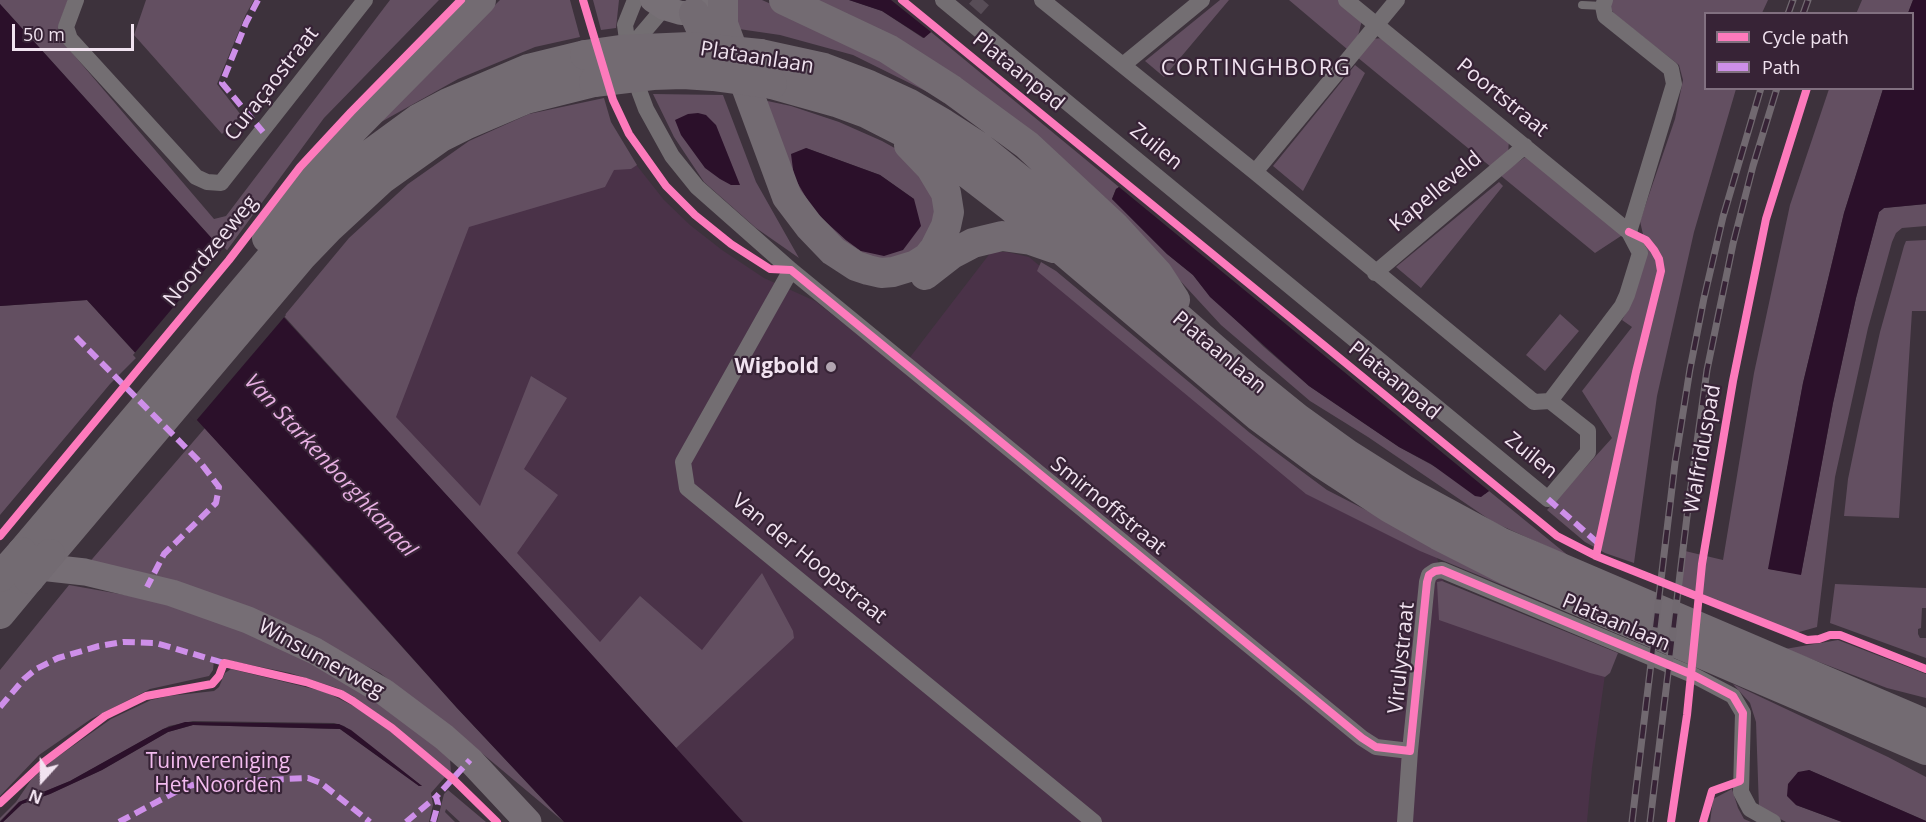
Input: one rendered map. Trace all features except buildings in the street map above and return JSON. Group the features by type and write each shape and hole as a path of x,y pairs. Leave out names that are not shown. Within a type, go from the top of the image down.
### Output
{"highway":[{"path":"0,614 17,567 136,435 288,240 308,178 481,0"},
{"path":"784,0 888,49 952,90 1027,145 1114,226 1158,274 1197,335"},
{"path":"723,1 723,24 787,197 809,226 833,251 856,266 881,273 905,270 927,258 942,237 949,212 946,194 931,168 888,123"},
{"path":"694,13 729,90 765,179 785,217 808,247 842,274 878,287 904,286 919,280 952,254 973,243 1002,236 1031,240 1062,250"},
{"name":"Plataanlaan","path":"590,69 620,50 690,47 760,54 824,68 908,103 945,123 978,146 1297,418 1347,454 1404,490 1468,525 1545,562 1922,736"},
{"path":"136,435 261,270 288,240 328,229 381,179 441,137 590,69"},
{"name":"Plataanlaan","path":"590,69 643,76 683,75 732,78 772,84 836,102 888,123 970,174 1259,417 1321,463 1400,513 1509,571 1922,736"}],"main road":[{"path":"658,4 681,13 694,13 711,9 723,1"},
{"name":"Winsumerweg","path":"17,567 85,572 172,593 248,620 315,651 384,692 444,737 478,768 528,822"}],"street":[{"name":"Curaçaostraat","path":"76,0 66,27 70,39 196,177 207,182 221,183 365,0"},
{"name":"Smirnoffstraat","path":"635,0 625,25 630,62 646,110 672,156 697,188 791,270 1362,738 1376,747 1410,751"},
{"name":"Zuilen","path":"943,0 971,14 1548,499 1588,452 1587,431 1550,401 1534,402 1042,0"},
{"path":"1123,64 1202,0"},
{"name":"Poortstraat","path":"1346,0 1629,232"},
{"path":"1255,172 1397,0"},
{"path":"1550,401 1622,306 1627,296 1640,254 1629,232 1674,84 1671,69 1605,16 1604,3"},
{"path":"630,62 641,35 658,4"},
{"name":"Kapelleveld","path":"1375,273 1525,147"},
{"name":"Van der Hoopstraat","path":"791,270 683,462 687,488 1094,822"},
{"name":"Plataanlaan","path":"1435,571 1442,570 1476,583 1693,675 1733,696 1743,713 1741,792 1750,809 1773,822"},
{"name":"Virulystraat","path":"1405,822 1427,582 1435,571"}],"lane":[{"path":"1582,5 1604,3"}],"shaded area":[{"path":"634,162 664,200 690,225 722,250 764,278 815,301 901,369 991,252 1007,252 1029,257 1304,487 1436,554 1445,587 1608,653 1587,822 726,822 336,385 414,266 459,222"}],"green space":[{"path":"0,0 68,0 56,34 214,219 226,216 390,0 439,0 324,118 225,253 0,4"},
{"path":"146,0 254,0 217,84 241,115 222,134 134,35"},
{"path":"500,0 570,0 580,37 535,47 458,79 374,126"},
{"path":"593,0 619,0 616,28 601,30"},
{"path":"736,0 762,0 836,33 972,114 853,55 780,35 732,28"},
{"path":"815,0 849,0 882,11 923,38 931,32 1119,187 1112,199 1167,254 1193,275 1205,290 1264,347 1309,386 1399,447 1485,494 1489,491 1570,557 1493,522 1368,437 1310,401 1221,325 1150,248"},
{"path":"1220,0 1229,0 1164,77 1145,61"},
{"path":"1289,0 1338,0 1362,20 1358,36 1347,49"},
{"path":"1611,0 1768,0 1762,12 1704,12 1704,90 1736,90 1694,232 1657,396 1634,563 1605,553 1585,542 1547,510 1612,438 1582,391 1632,327 1622,320 1629,308 1646,248 1640,221 1675,119 1683,80 1679,65 1615,15 1610,8"},
{"path":"1862,0 1913,0 1908,12 1857,12"},
{"path":"1383,38 1509,140 1508,154 1491,167 1357,57 1371,39"},
{"path":"1355,65 1365,73 1303,191 1273,166"},
{"path":"1829,90 1883,90 1844,213 1803,383 1769,569 1801,574 1833,403 1856,298 1879,212 1884,208 1926,204 1926,226 1902,228 1896,233 1892,242 1868,328 1835,477 1817,627 1792,634 1680,594 1685,551 1723,560 1754,373 1790,205"},
{"path":"653,94 723,95 756,182 799,258 756,228 704,182 674,137"},
{"path":"604,98 611,122 637,165 631,169 614,170 605,187 469,227 396,417 480,506 531,376 567,398 524,469 558,495 517,553 600,642 640,596 702,650 762,573 793,631 794,638 676,748 284,316 349,238 408,184 469,141 529,114"},
{"path":"758,99 791,106 839,122 909,156 940,203 918,258 872,265 806,212","holes":["806,148 880,175 914,199 861,251 814,211"]},
{"path":"1528,155 1624,234 1595,253 1500,175"},
{"path":"1499,182 1503,186 1421,288 1396,267"},
{"path":"1926,240 1926,311 1912,311 1899,518 1844,516 1848,479 1860,421 1880,332 1904,246 1906,241"},
{"path":"1041,262 1056,271 1250,433 1327,490 1555,607 1420,551 1306,494 1037,271"},
{"path":"87,300 138,356 110,384 0,515 0,306"},
{"path":"1560,314 1579,331 1545,371 1526,355"},
{"path":"205,428 457,708 564,822 465,739 380,673 278,621 87,565"},
{"path":"1442,581 1618,653 1610,673 1605,677 1590,673 1439,620 1437,582"},
{"path":"1835,584 1926,588 1926,608 1922,608 1921,628 1918,629 1918,634 1920,638 1926,638 1926,658 1830,623"},
{"path":"69,585 176,604 279,643 393,710 450,759 451,773 374,711 337,688 290,673 217,658 214,660 213,670 209,676 150,689 91,719 39,755 0,796 0,670"},
{"path":"1838,640 1926,674 1926,698 1887,688 1785,649"},
{"name":"Tuinvereniging Het Noorden","path":"231,669 326,692 363,711 386,728 445,777 431,793 433,805 429,822 3,822 22,804 102,770 168,732 193,725 340,729 422,786 344,726 334,723 193,721 169,726 70,781 19,802 0,821 0,818 16,802 31,780 53,760 111,719 151,700 214,691 219,687 225,673"},
{"path":"1733,684 1926,777 1926,821 1809,770 1796,805 1842,822 1786,822 1759,808 1756,722 1750,703"},
{"path":"1732,789 1744,819 1751,822 1710,822 1713,799"},
{"path":"448,790 486,822 460,822 446,809 445,812 455,822 437,822 444,794"}],"water":[{"path":"849,0 891,0 931,32 924,38 882,11"},
{"path":"1913,0 1926,0 1926,204 1884,208 1879,212 1856,298 1833,403 1801,575 1768,569 1803,383 1844,213 1883,90 1914,90 1914,12 1908,12"},
{"name":"Van Starkenborghkanaal","path":"0,4 743,822 564,822 457,708 87,300 0,306"},
{"path":"688,114 706,115 716,125 740,185 731,185 705,168 681,135 675,120"},
{"path":"806,148 880,175 914,199 921,226 903,250 884,256 861,251 814,211 794,177 791,154"},
{"path":"1119,187 1489,491 1481,497 1475,496 1431,464 1399,447 1309,386 1210,297 1193,275 1167,254 1112,199"},
{"path":"185,722 339,724 351,730 422,786 340,729 193,725 168,732 102,770 22,804 3,822 0,822 19,802 70,781 163,729"},
{"path":"1809,770 1926,822 1842,822 1796,805 1787,796 1788,784 1798,772"}],"pier":[{"path":"224,247 286,315 195,422 133,355"}],"tunnel":[{"path":"975,9 983,0"}],"railway":[{"path":"1789,12 1793,0"},
{"path":"1804,12 1808,0"},
{"path":"1632,822 1675,463 1690,369 1723,217 1760,90"},
{"path":"1650,822 1707,370 1733,244 1753,166 1776,90"}],"marked path":[{"path":"258,0 246,23 222,83 263,132"},
{"path":"76,337 200,462 219,487 216,503 164,554 147,587"},
{"path":"1548,499 1599,544"},
{"path":"0,707 24,679 36,669 58,658 99,646 123,642 156,643 224,663"},
{"path":"433,822 438,804 436,797 470,760"},
{"path":"119,822 185,787 201,783 308,778 321,783 370,822"},
{"path":"406,822 436,797"}],"cycle path":[{"name":"Noordzeeweg","path":"0,536 229,260 300,167 461,0"},
{"path":"583,0 613,100 629,134 666,186 695,215 731,244 770,269 791,270 1362,738 1376,747 1410,751 1427,582 1429,575 1442,570 1693,675 1733,696 1743,713 1740,781 1712,791 1703,822"},
{"name":"Plataanpad","path":"902,0 1557,536 1596,556 1807,640 1840,635 1926,669"},
{"name":"Walfriduspad","path":"1671,822 1687,715 1702,564 1733,381 1766,219 1806,90"},
{"path":"1596,556 1636,372 1661,271 1659,259 1646,240 1629,232"},
{"path":"0,803 44,762 105,716 146,696 212,684 219,676 224,663 306,682 341,694 392,728 453,779 497,822"}],"place":[{"name":"Wigbold","path":"831,367"}],"district":[{"name":"CORTINGHBORG","path":"1256,69"}]}
